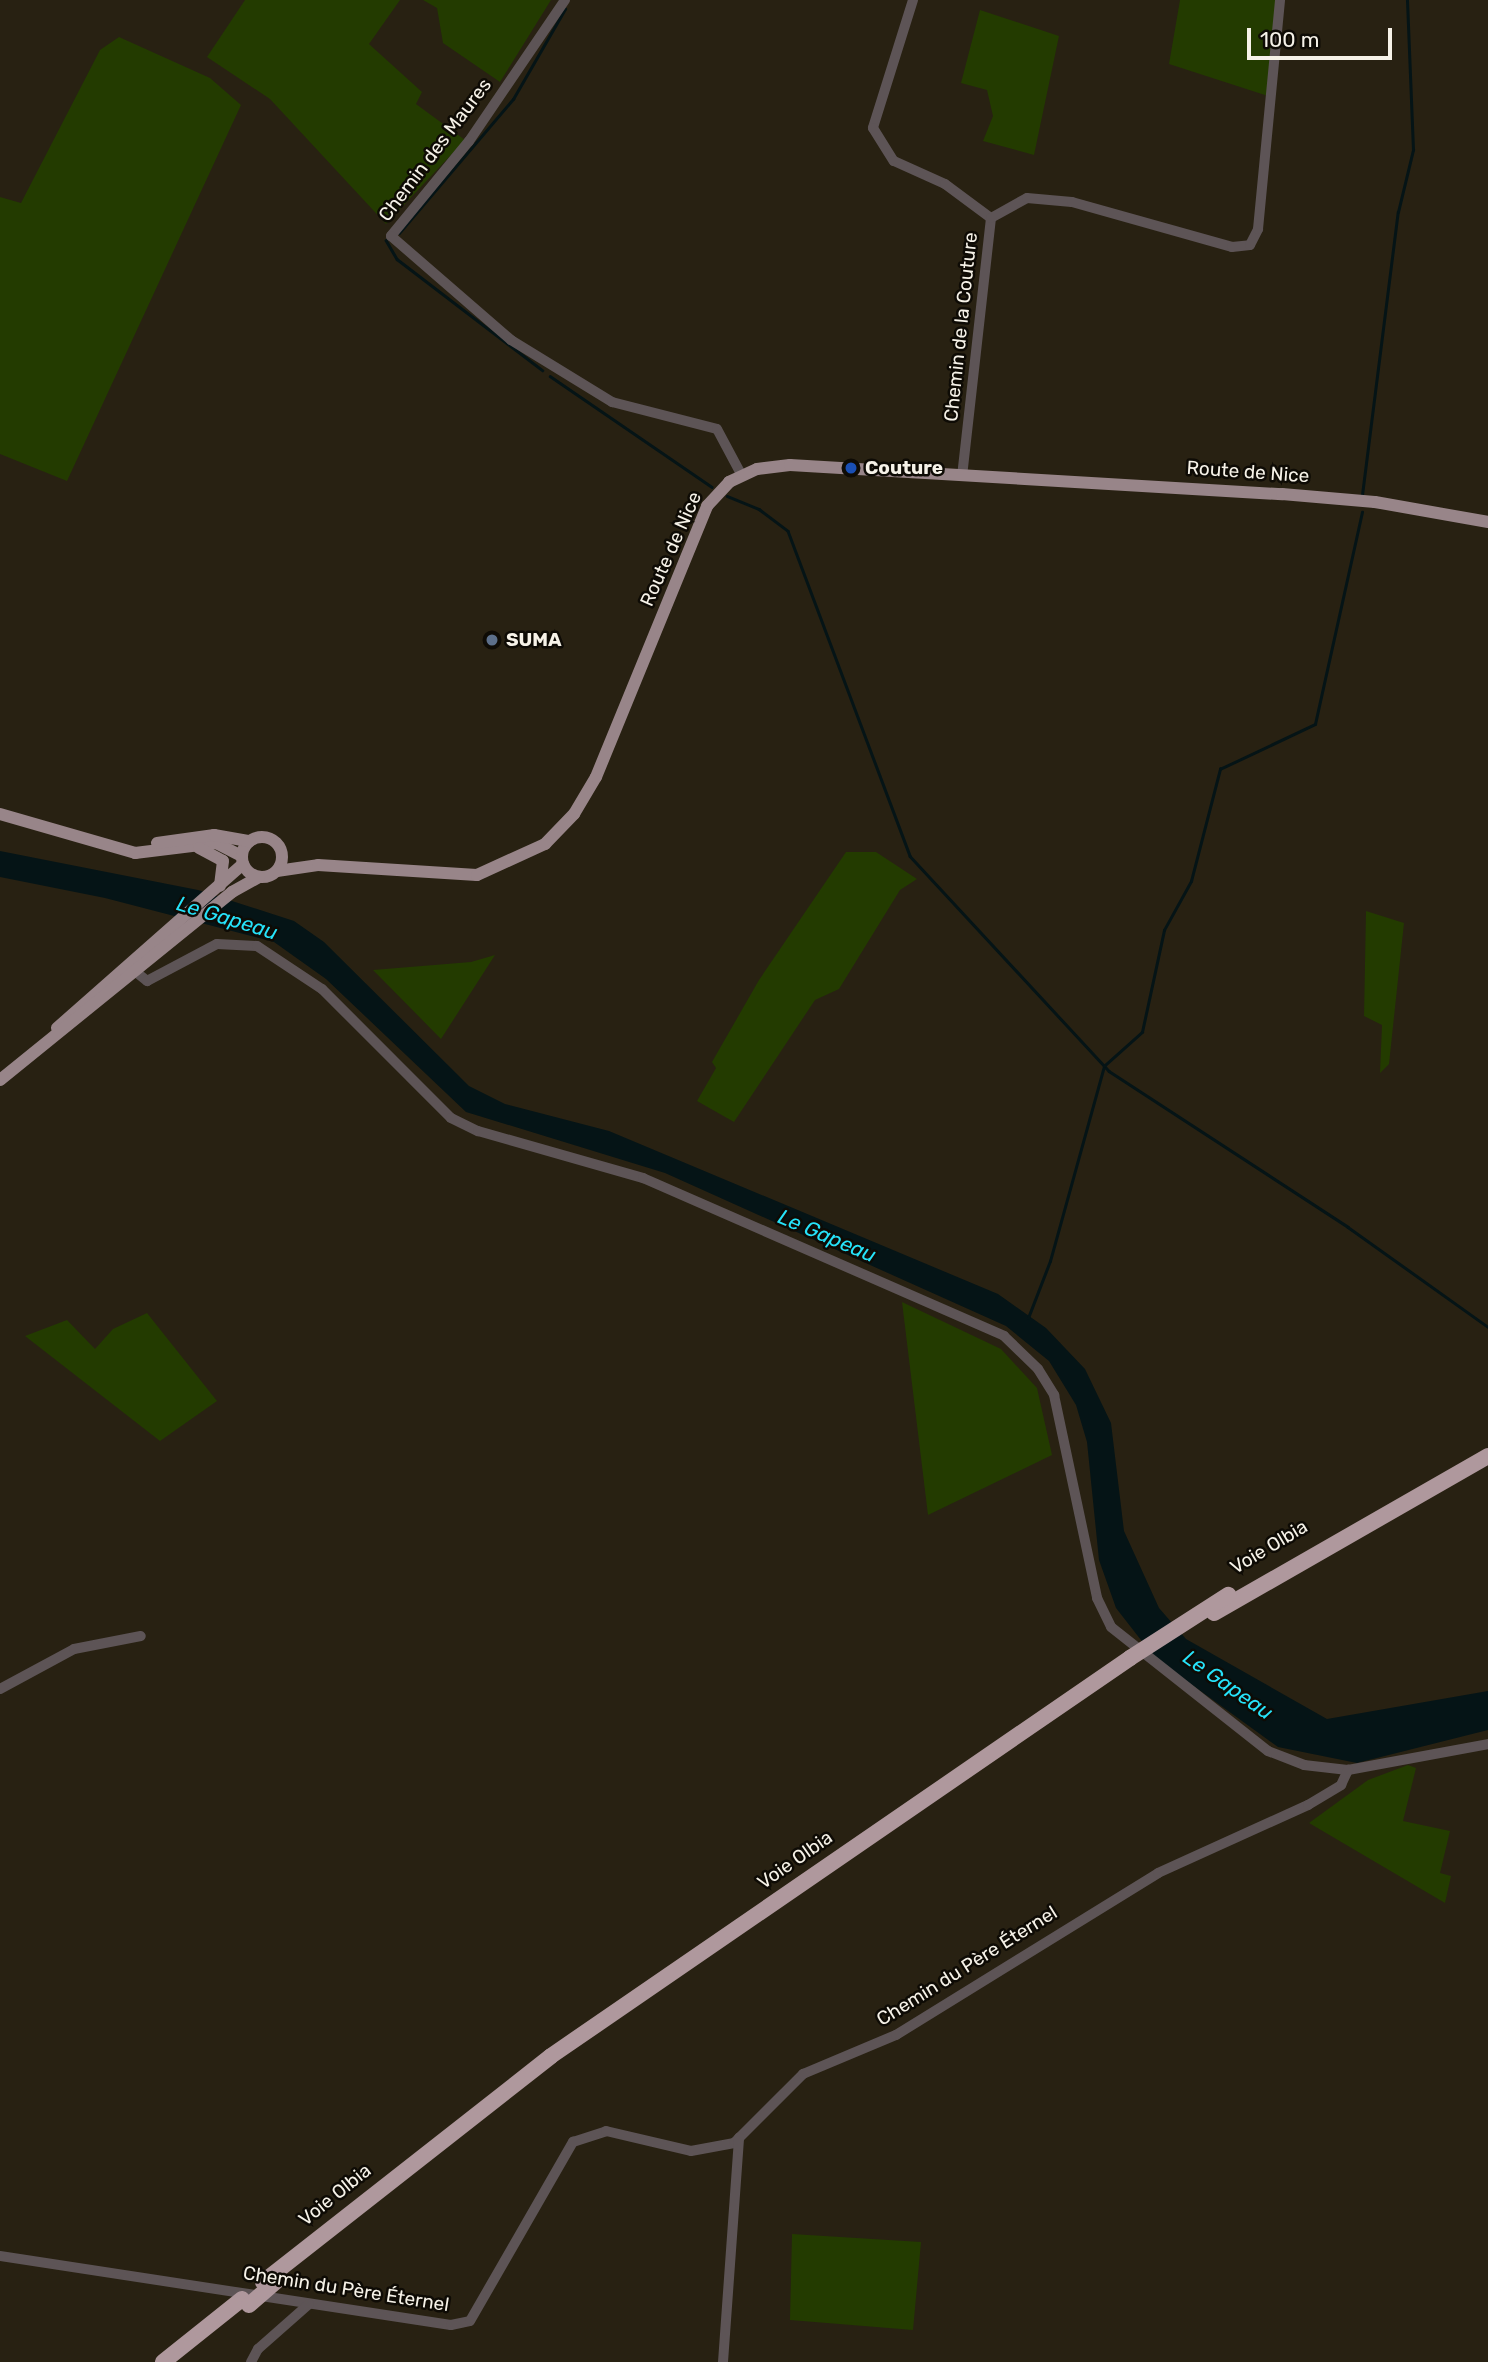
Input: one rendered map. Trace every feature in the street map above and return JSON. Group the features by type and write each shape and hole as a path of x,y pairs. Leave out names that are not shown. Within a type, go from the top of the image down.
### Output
{"highway":[{"name":"Voie Olbia","path":"179,2362 270,2282 543,2072 1132,1661 1230,1598 1488,1448"},
{"name":"Voie Olbia","path":"1230,1598 1488,1457"},
{"name":"Voie Olbia","path":"163,2362 246,2302"}],"main road":[{"name":"Route de Nice","path":"318,866 470,876 512,864 545,844 574,814 600,768 707,506 741,474 790,465 1338,498 1488,522"},
{"path":"0,814 104,847 135,853 225,844 259,877"},
{"path":"104,847 214,835 249,841 266,837 281,850 318,866"},
{"path":"4,1077 177,931 242,860 249,841"},
{"path":"192,847 215,852 223,861 218,889"},
{"path":"277,871 281,850"},
{"path":"4,1077 177,931 232,892 259,877 277,871 318,866"}],"street":[{"name":"Chemin des Maures","path":"565,0 469,141 391,236 511,340 612,402 717,429 741,474"},
{"name":"Chemin de la Couture","path":"913,0 873,128 894,161 945,184 991,218 962,475"},
{"path":"991,218 1027,198 1072,202 1232,247 1250,245 1258,229 1280,0"},
{"path":"134,970 147,981 217,944 257,946 322,989 451,1118 478,1131 643,1178 1004,1336 1038,1369 1054,1395 1097,1598 1111,1627 1268,1751 1304,1765 1348,1770 1488,1744"},
{"path":"0,1689 74,1649 141,1636"},
{"name":"Chemin du Père Éternel","path":"0,2256 451,2326 470,2321 573,2142 606,2132 691,2151 715,2150 738,2138 803,2074 896,2035 1147,1879 1308,1805 1340,1785 1348,1770"},
{"path":"723,2362 738,2138"},
{"path":"253,2362 309,2304"}],"green space":[{"path":"245,0 400,0 369,44 422,92 416,104 465,140 386,224 270,99 207,57"},
{"path":"423,0 551,0 500,82 443,43 437,8"},
{"path":"1180,0 1277,0 1268,96 1169,64"},
{"path":"980,10 1059,36 1034,155 983,141 993,116 987,90 961,83"},
{"path":"119,37 210,78 241,105 67,481 0,454 0,197 21,203 100,50"},
{"path":"846,852 876,852 917,879 900,890 839,989 815,1000 734,1122 697,1101 716,1068 712,1062 759,980"},
{"path":"1366,911 1404,923 1389,1064 1380,1073 1382,1025 1364,1016"},
{"path":"495,955 441,1039 373,970 471,962"},
{"path":"902,1302 1001,1349 1037,1388 1052,1455 928,1515"},
{"path":"147,1313 217,1401 160,1441 25,1336 67,1320 95,1349 113,1329"},
{"path":"1408,1765 1416,1768 1403,1821 1450,1831 1440,1873 1451,1876 1445,1903 1309,1823 1368,1780"},
{"path":"792,2234 921,2242 913,2330 790,2320"}],"water":[{"name":"Le Gapeau","path":"0,851 198,890 294,921 324,942 469,1086 505,1104 609,1131 998,1294 1046,1328 1085,1369 1111,1423 1124,1531 1159,1608 1186,1639 1327,1719 1488,1691 1488,1730 1357,1763 1278,1747 1155,1658 1116,1608 1099,1560 1087,1442 1076,1405 1049,1361 1006,1326 665,1173 466,1112 326,979 274,942 105,898 0,877"}],"waterway":[{"path":"1362,495 1398,212 1413,150 1407,0"},
{"path":"399,233 513,99 565,9"},
{"path":"386,240 397,259 542,370"},
{"path":"550,376 712,487"},
{"path":"727,496 759,509 788,531 910,856 1109,1071 1348,1227 1488,1327"},
{"path":"1028,1318 1050,1261 1104,1066 1142,1032 1164,930 1191,881 1220,769 1315,724 1362,512"}],"place":[{"name":"Couture","path":"851,468"},
{"name":"SUMA","path":"492,640"}]}
